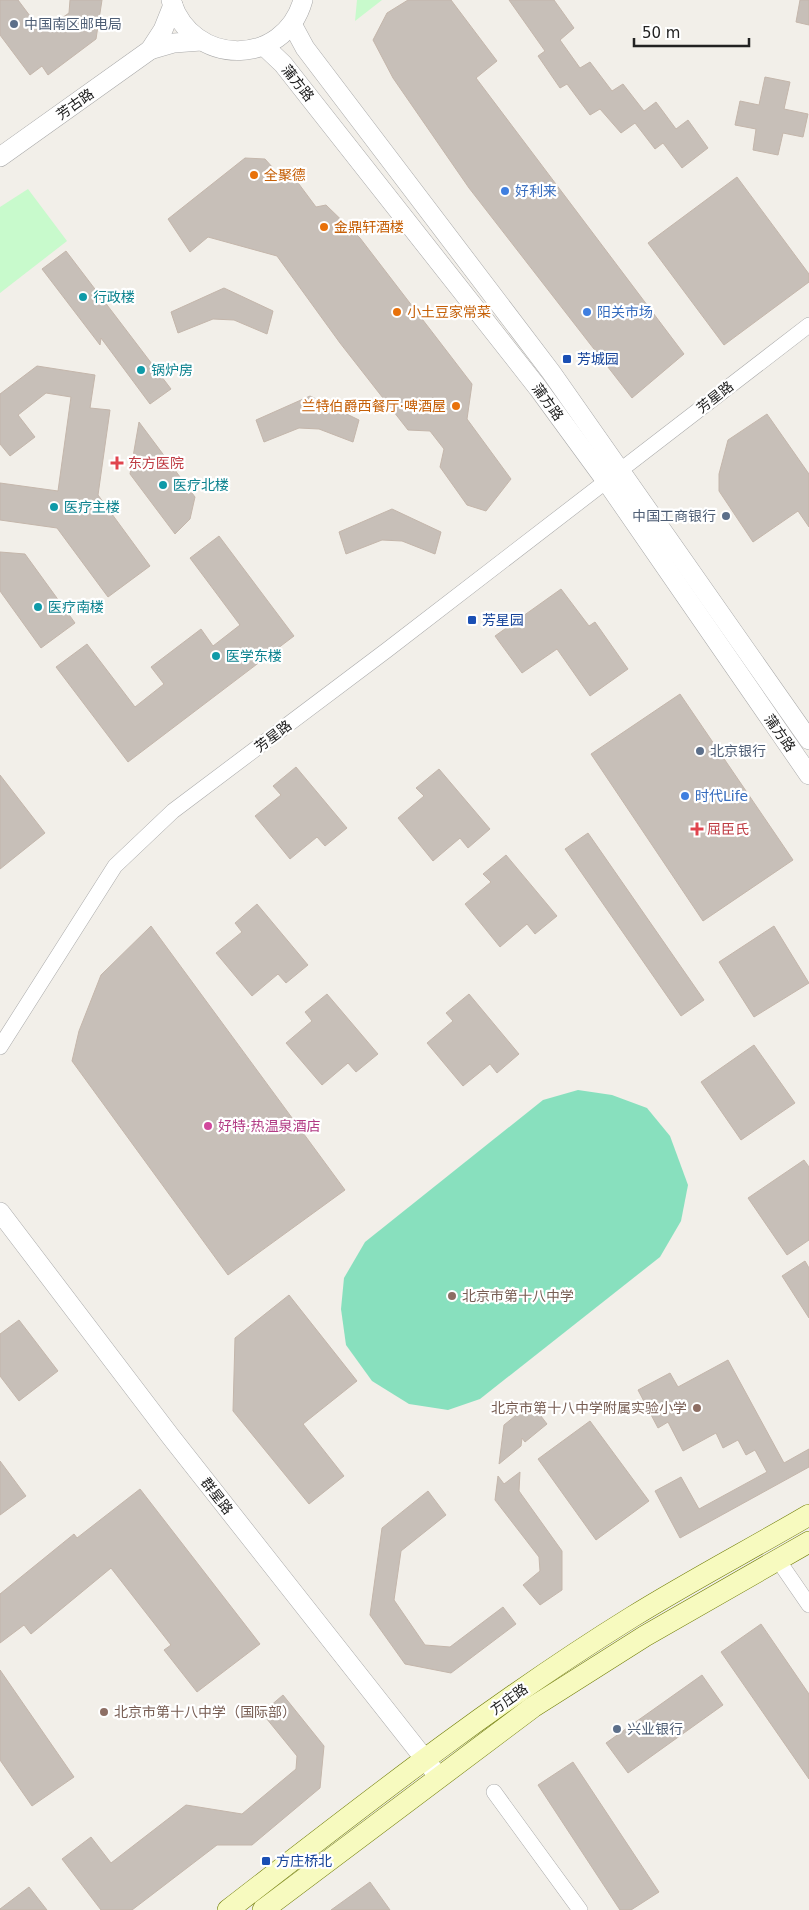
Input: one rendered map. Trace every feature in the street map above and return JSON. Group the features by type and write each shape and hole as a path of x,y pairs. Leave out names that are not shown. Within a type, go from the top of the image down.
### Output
{"main road":[{"name":"方庄路","path":"228,1910 425,1758 521,1690 632,1616 809,1515"},
{"name":"方庄路","path":"263,1910 438,1776 533,1707 645,1636 809,1542"}],"street":[{"path":"172,3 184,26 201,41 216,48 232,51 264,46 279,36 292,24 303,0"},
{"path":"150,50 163,30 172,3"},
{"name":"蒲方路","path":"292,24 305,48 545,364 614,476 809,775"},
{"path":"150,50 174,43 201,41"},
{"name":"蒲方路","path":"264,46 284,64 538,388 614,476 809,740"},
{"name":"芳古路","path":"0,157 150,50"},
{"name":"芳星路","path":"0,1047 115,866 172,811 614,476 809,324"},
{"name":"群星路","path":"0,1212 171,1437 438,1776"},
{"path":"778,1560 809,1605"},
{"path":"494,1792 580,1910"}],"green space":[{"path":"357,0 382,0 355,21"},
{"path":"28,189 67,241 0,293 0,207"},
{"path":"578,1090 612,1095 647,1108 670,1136 688,1185 681,1221 660,1257 480,1399 448,1410 409,1404 372,1381 346,1345 341,1309 344,1278 365,1242 543,1100"}],"building":[{"path":"0,0 18,0 42,32 69,13 70,0 102,0 96,39 48,75 42,66 30,75 0,35"},
{"path":"408,0 451,0 497,61 476,78 684,354 632,398 469,188 393,78 373,40 387,13"},
{"path":"509,0 554,0 574,28 560,40 580,68 590,62 612,91 623,84 644,111 656,102 676,129 688,120 708,148 682,168 663,143 655,149 635,123 621,133 600,109 590,115 567,84 560,88 538,56 545,51"},
{"path":"800,0 809,0 809,25 796,22"},
{"path":"765,77 790,82 784,109 808,114 803,137 783,133 778,155 753,150 756,129 735,125 740,101 759,105"},
{"path":"245,158 265,159 282,178 290,172 316,207 326,205 360,238 472,384 467,419 511,479 486,511 467,505 440,467 444,449 430,431 408,430 340,343 277,256 208,237 190,252 168,219"},
{"path":"737,177 809,274 809,282 724,345 648,243"},
{"path":"66,251 171,389 150,404 101,338 100,345 42,269"},
{"path":"224,288 273,311 267,334 234,320 213,319 178,333 171,312"},
{"name":"医疗主楼","path":"37,366 95,375 90,408 110,410 98,495 150,566 108,597 57,528 0,520 0,483 58,491 71,397 46,393 18,415 35,437 10,456 0,444 0,394"},
{"path":"310,396 359,420 353,442 319,429 299,428 264,442 256,420"},
{"path":"767,414 809,474 809,527 798,511 753,542 719,491 719,474 728,440"},
{"name":"医疗北楼","path":"139,422 195,497 190,519 175,534 130,474"},
{"path":"392,509 441,532 435,554 402,541 382,540 346,554 339,532"},
{"name":"医学东楼","path":"219,536 294,636 128,762 56,667 87,644 135,707 164,684 151,667 201,629 213,646 240,625 190,558"},
{"name":"医疗南楼","path":"0,552 25,554 75,623 41,648 0,591"},
{"path":"561,589 589,626 595,622 628,669 590,696 557,649 522,673 495,636"},
{"name":"时代Life","path":"680,694 793,860 703,921 591,754"},
{"path":"296,767 347,828 325,846 317,837 290,859 255,816 281,795 273,786"},
{"path":"439,769 490,829 468,848 460,838 433,861 398,818 424,796 416,788"},
{"path":"0,775 45,833 0,869"},
{"path":"588,833 704,1000 681,1016 565,849"},
{"path":"506,855 557,916 535,934 527,924 500,947 465,904 491,882 483,874"},
{"path":"257,904 308,965 286,983 278,974 252,996 216,953 242,932 235,923"},
{"name":"好特·热温泉酒店","path":"151,926 345,1190 228,1275 72,1061 79,1031 101,975"},
{"path":"774,926 809,983 754,1017 719,962"},
{"path":"327,994 378,1054 356,1072 348,1063 322,1085 286,1043 312,1021 305,1012"},
{"path":"469,994 519,1054 497,1073 490,1064 463,1086 427,1043 453,1021 446,1013"},
{"path":"754,1045 795,1103 741,1140 701,1082"},
{"path":"804,1160 809,1167 809,1240 787,1255 748,1198"},
{"path":"805,1261 809,1268 809,1318 782,1276"},
{"path":"289,1295 357,1381 303,1424 344,1476 309,1504 233,1411 235,1338"},
{"path":"19,1320 58,1371 19,1401 0,1376 0,1334"},
{"path":"728,1360 784,1463 809,1449 809,1467 680,1538 655,1491 681,1477 699,1509 767,1472 755,1450 746,1455 738,1440 723,1448 716,1433 683,1451 668,1422 658,1428 638,1390 670,1373 678,1387"},
{"path":"531,1403 547,1424 525,1442 522,1438 521,1446 499,1464 504,1425"},
{"path":"590,1421 649,1501 596,1540 538,1459"},
{"path":"0,1461 26,1496 0,1515"},
{"path":"520,1472 519,1491 562,1551 562,1590 540,1605 523,1585 540,1571 539,1557 495,1500 498,1476 504,1484"},
{"path":"140,1489 260,1644 197,1692 164,1650 171,1645 111,1568 31,1634 24,1625 0,1643 0,1594 74,1534 77,1538"},
{"path":"428,1491 446,1515 401,1551 394,1600 425,1645 450,1647 503,1607 516,1624 451,1673 405,1664 370,1615 382,1528"},
{"path":"761,1624 809,1694 809,1779 721,1652"},
{"path":"0,1670 74,1777 32,1806 0,1760"},
{"path":"702,1675 723,1705 628,1773 606,1743"},
{"path":"283,1695 324,1746 320,1788 252,1845 217,1845 132,1910 101,1910 62,1859 91,1837 111,1863 186,1805 242,1814 296,1769 297,1756 262,1713"},
{"path":"573,1762 659,1892 631,1910 620,1910 538,1785"},
{"path":"370,1882 390,1910 331,1910"},
{"path":"29,1887 47,1910 0,1910 0,1909"}],"place":[{"name":"中国南区邮电局","path":"14,24"},
{"name":"全聚德","path":"254,175"},
{"name":"好利来","path":"505,191"},
{"name":"金鼎轩酒楼","path":"324,227"},
{"name":"行政楼","path":"83,297"},
{"name":"小土豆家常菜","path":"397,312"},
{"name":"阳关市场","path":"587,312"},
{"name":"芳城园","path":"567,359"},
{"name":"锅炉房","path":"141,370"},
{"name":"兰特伯爵西餐厅·啤酒屋","path":"456,406"},
{"name":"东方医院","path":"117,463"},
{"name":"医疗北楼","path":"163,485"},
{"name":"医疗主楼","path":"54,507"},
{"name":"中国工商银行","path":"726,516"},
{"name":"医疗南楼","path":"38,607"},
{"name":"芳星园","path":"472,620"},
{"name":"医学东楼","path":"216,656"},
{"name":"北京银行","path":"700,751"},
{"name":"时代Life","path":"685,796"},
{"name":"屈臣氏","path":"697,829"},
{"name":"好特·热温泉酒店","path":"208,1126"},
{"name":"北京市第十八中学","path":"452,1296"},
{"name":"北京市第十八中学附属实验小学","path":"697,1408"},
{"name":"北京市第十八中学（国际部）","path":"104,1712"},
{"name":"兴业银行","path":"617,1729"},
{"name":"方庄桥北","path":"266,1861"}]}
